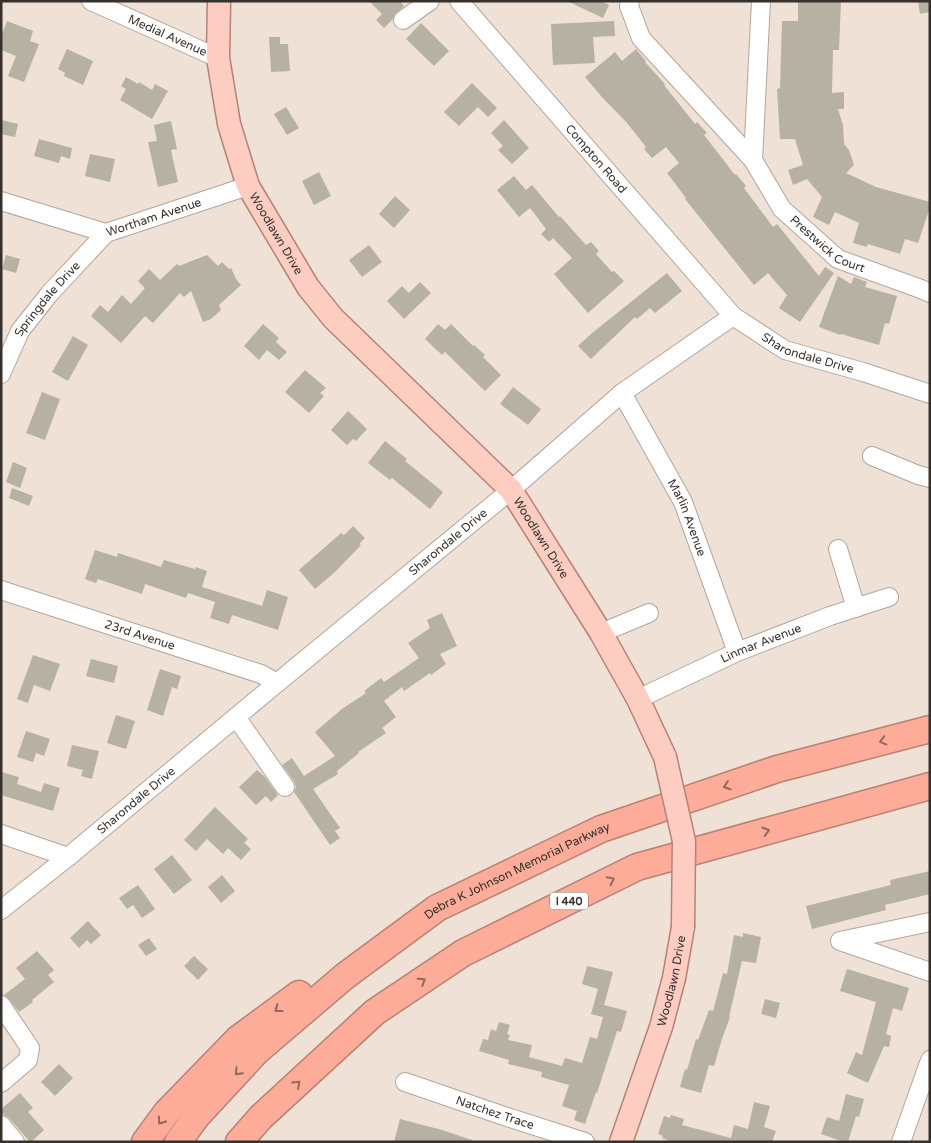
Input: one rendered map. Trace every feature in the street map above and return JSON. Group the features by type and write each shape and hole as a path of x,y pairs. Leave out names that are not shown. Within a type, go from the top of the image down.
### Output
{"highway":[{"name":"Debra K Johnson Memorial Parkway","path":"178,1142 196,1117 257,1051 345,976 437,908 601,829 777,769 930,729"},
{"name":"I 440","path":"239,1142 261,1117 374,1012 463,954 637,867 930,786"},
{"path":"145,1142 167,1112 238,1039 334,967 384,934 437,908"},
{"path":"244,1142 261,1117"}],"main road":[{"name":"Woodlawn Drive","path":"219,1 218,58 229,124 248,186 308,287 333,318 511,490 601,633 638,699 665,757 684,841 683,927 674,978 661,1027 621,1142"}],"street":[{"name":"Medial Avenue","path":"90,1 218,58"},
{"path":"403,20 430,1"},
{"name":"Compton Road","path":"459,1 733,316"},
{"name":"Prestwick Court","path":"630,1 629,6 641,38 753,160 782,209 838,259 930,293"},
{"path":"753,160 761,1"},
{"name":"Wortham Avenue","path":"1,201 106,233 248,186"},
{"name":"Springdale Drive","path":"1,374 20,330 50,293 106,233"},
{"name":"Sharondale Drive","path":"1,910 68,857 511,490 622,392 733,316 785,350 930,394"},
{"name":"Marlin Avenue","path":"622,392 684,502 737,652"},
{"path":"872,456 930,478"},
{"path":"838,549 856,608"},
{"name":"23rd Avenue","path":"1,590 261,674 277,683"},
{"name":"Linmar Avenue","path":"638,699 737,652 830,616 889,597"},
{"path":"601,633 649,613"},
{"path":"236,717 285,786"},
{"path":"1,834 68,857"},
{"path":"930,922 840,941 930,972"},
{"path":"1,1005 30,1048 28,1060 1,1083"},
{"path":"901,1142 930,1060"},
{"name":"Natchez Trace","path":"406,1082 585,1142"},
{"path":"1,1125 15,1142"}],"building":[{"path":"369,1 400,1 404,6 384,28 376,20 382,14"},
{"path":"567,1 601,1 609,5 603,18"},
{"path":"798,1 841,1 839,50 833,50 832,93 844,92 844,109 838,109 843,125 844,144 849,150 854,165 846,173 876,187 930,202 918,243 905,239 900,254 868,244 867,247 853,243 859,223 835,212 829,225 813,217 822,197 807,179 793,185 788,170 803,165 795,139 780,139 777,89 780,88 782,21 798,21"},
{"path":"918,1 930,1 930,12 920,14"},
{"path":"7,21 33,31 30,41 39,44 24,82 8,76 16,56 1,50 1,37"},
{"path":"614,21 615,36 593,37 595,63 553,65 551,24"},
{"path":"421,23 449,51 434,66 406,39"},
{"path":"269,37 280,37 280,44 288,44 290,71 271,72"},
{"path":"67,49 93,61 83,85 64,76 65,73 58,69"},
{"path":"636,49 695,124 697,122 707,133 704,135 746,186 744,188 773,227 777,224 819,276 825,267 834,273 800,322 779,308 787,295 768,273 754,285 685,199 667,173 679,163 666,147 652,158 644,149 646,147 627,123 585,77 615,52 622,61"},
{"path":"126,77 152,90 155,84 168,91 152,119 120,100 126,89 121,86"},
{"path":"472,83 497,108 488,117 478,107 459,126 444,112"},
{"path":"286,107 299,128 287,135 274,114"},
{"path":"1,120 18,124 15,137 1,134"},
{"path":"504,120 529,148 512,164 498,150 503,146 491,133"},
{"path":"171,121 177,149 171,150 178,182 158,187 148,142 157,141 154,125"},
{"path":"39,139 72,148 70,159 61,156 59,163 34,156"},
{"path":"90,154 115,159 110,182 85,176"},
{"path":"319,172 331,196 314,205 302,181"},
{"path":"514,176 526,190 532,185 586,245 591,242 599,251 596,254 612,272 614,271 624,281 588,313 554,274 572,258 553,238 549,242 541,234 546,229 530,208 519,217 497,190"},
{"path":"395,196 410,210 394,228 379,214"},
{"path":"369,245 382,262 362,277 349,260"},
{"path":"6,255 20,259 16,273 2,269"},
{"path":"207,255 218,266 222,262 229,269 231,268 241,285 219,305 221,310 211,319 203,322 191,291 184,297 180,293 153,323 145,316 121,343 91,316 100,305 108,312 122,295 131,304 145,288 138,281 149,269 160,280 177,264 179,266"},
{"path":"667,273 682,291 655,313 650,308 637,319 635,317 591,359 578,346 591,334"},
{"path":"838,276 851,284 854,277 867,282 865,287 897,296 889,324 885,323 879,345 840,335 819,327"},
{"path":"420,282 431,293 404,319 387,301 402,286 409,293"},
{"path":"263,324 279,338 276,342 287,352 279,360 267,350 259,360 244,346"},
{"path":"438,324 445,330 451,324 485,355 483,357 501,375 485,391 445,352 442,355 425,339"},
{"path":"73,336 88,345 68,381 52,372"},
{"path":"305,370 326,388 320,393 324,396 309,413 285,392"},
{"path":"513,387 541,409 528,425 500,404"},
{"path":"42,392 60,399 45,440 26,433"},
{"path":"348,411 367,429 356,441 353,439 347,445 331,430"},
{"path":"385,441 407,459 405,461 443,492 430,509 392,478 390,480 368,463"},
{"path":"13,462 27,468 20,488 6,482"},
{"path":"12,488 33,496 29,506 9,498"},
{"path":"353,526 365,538 359,544 361,545 336,571 315,589 299,570 341,533 344,535"},
{"path":"95,550 117,557 118,553 161,567 164,560 195,569 196,567 207,571 202,587 262,606 267,590 288,597 278,630 232,615 229,624 210,618 215,602 188,593 186,598 145,584 142,594 98,579 96,583 85,579"},
{"path":"442,613 457,646 440,654 446,664 404,691 402,687 384,701 396,717 382,728 386,733 358,752 337,771 338,774 313,789 340,828 335,831 340,838 330,845 294,792 296,787 294,781 282,765 292,758 304,776 335,756 315,732 342,709 366,693 364,691 381,678 384,682 419,658 408,643 430,628 427,620"},
{"path":"33,655 60,664 50,691 34,685 28,703 17,699"},
{"path":"91,659 118,666 114,683 86,676"},
{"path":"160,669 181,676 177,689 172,687 163,716 147,710"},
{"path":"116,715 135,721 126,749 107,743"},
{"path":"26,731 50,739 44,756 36,753 33,762 17,757"},
{"path":"72,745 99,751 92,779 81,776 83,770 67,766"},
{"path":"257,770 265,777 278,795 271,802 266,796 256,805 239,787"},
{"path":"1,772 19,777 17,784 41,792 44,783 60,788 53,811 1,795"},
{"path":"215,807 248,839 244,843 251,849 241,860 228,848 223,854 207,839 196,851 184,840"},
{"path":"172,855 192,880 174,894 154,869"},
{"path":"930,871 930,894 885,905 886,910 812,929 806,906 891,885 890,880"},
{"path":"222,875 235,891 221,903 208,887"},
{"path":"138,885 155,909 142,918 133,905 127,909 119,898"},
{"path":"88,921 101,935 91,944 87,940 79,948 70,938"},
{"path":"743,933 761,937 756,963 742,961 730,1017 714,1066 709,1065 701,1093 680,1087 696,1039 698,1040 709,1010 713,1011 723,973 727,974 734,935 743,937"},
{"path":"149,938 157,949 146,956 138,945"},
{"path":"37,951 54,970 48,975 54,982 32,1000 33,1002 19,1012 4,995 25,979 16,968"},
{"path":"194,956 208,969 198,980 184,966"},
{"path":"587,966 613,972 604,1005 627,1011 621,1032 617,1031 585,1124 574,1120 577,1111 562,1106 569,1085 541,1077 542,1072 508,1064 509,1060 479,1051 483,1039 488,1040 491,1029 496,1031 499,1022 510,1025 507,1034 510,1035 508,1040 532,1045 529,1057 562,1066 565,1058 582,1063 590,1037 597,1039 603,1017 591,1014 598,989 582,984"},
{"path":"847,969 909,988 902,1011 893,1008 886,1034 891,1036 889,1047 884,1046 868,1083 847,1073 856,1052 862,1055 876,1002 840,991"},
{"path":"765,999 780,1003 776,1018 761,1014"},
{"path":"59,1064 73,1078 55,1096 41,1082"},
{"path":"20,1093 33,1108 28,1112 44,1130 31,1142 9,1118 1,1113 1,1109"},
{"path":"846,1094 864,1099 859,1117 856,1116 848,1142 844,1142 821,1134 827,1117 839,1121"},
{"path":"754,1102 770,1106 764,1127 776,1131 772,1142 673,1142 662,1138 663,1136 658,1134 664,1116 670,1118 671,1115 684,1119 682,1125 731,1138 734,1125 748,1129"},
{"path":"400,1119 442,1130 472,1140 472,1142 394,1142"}]}
